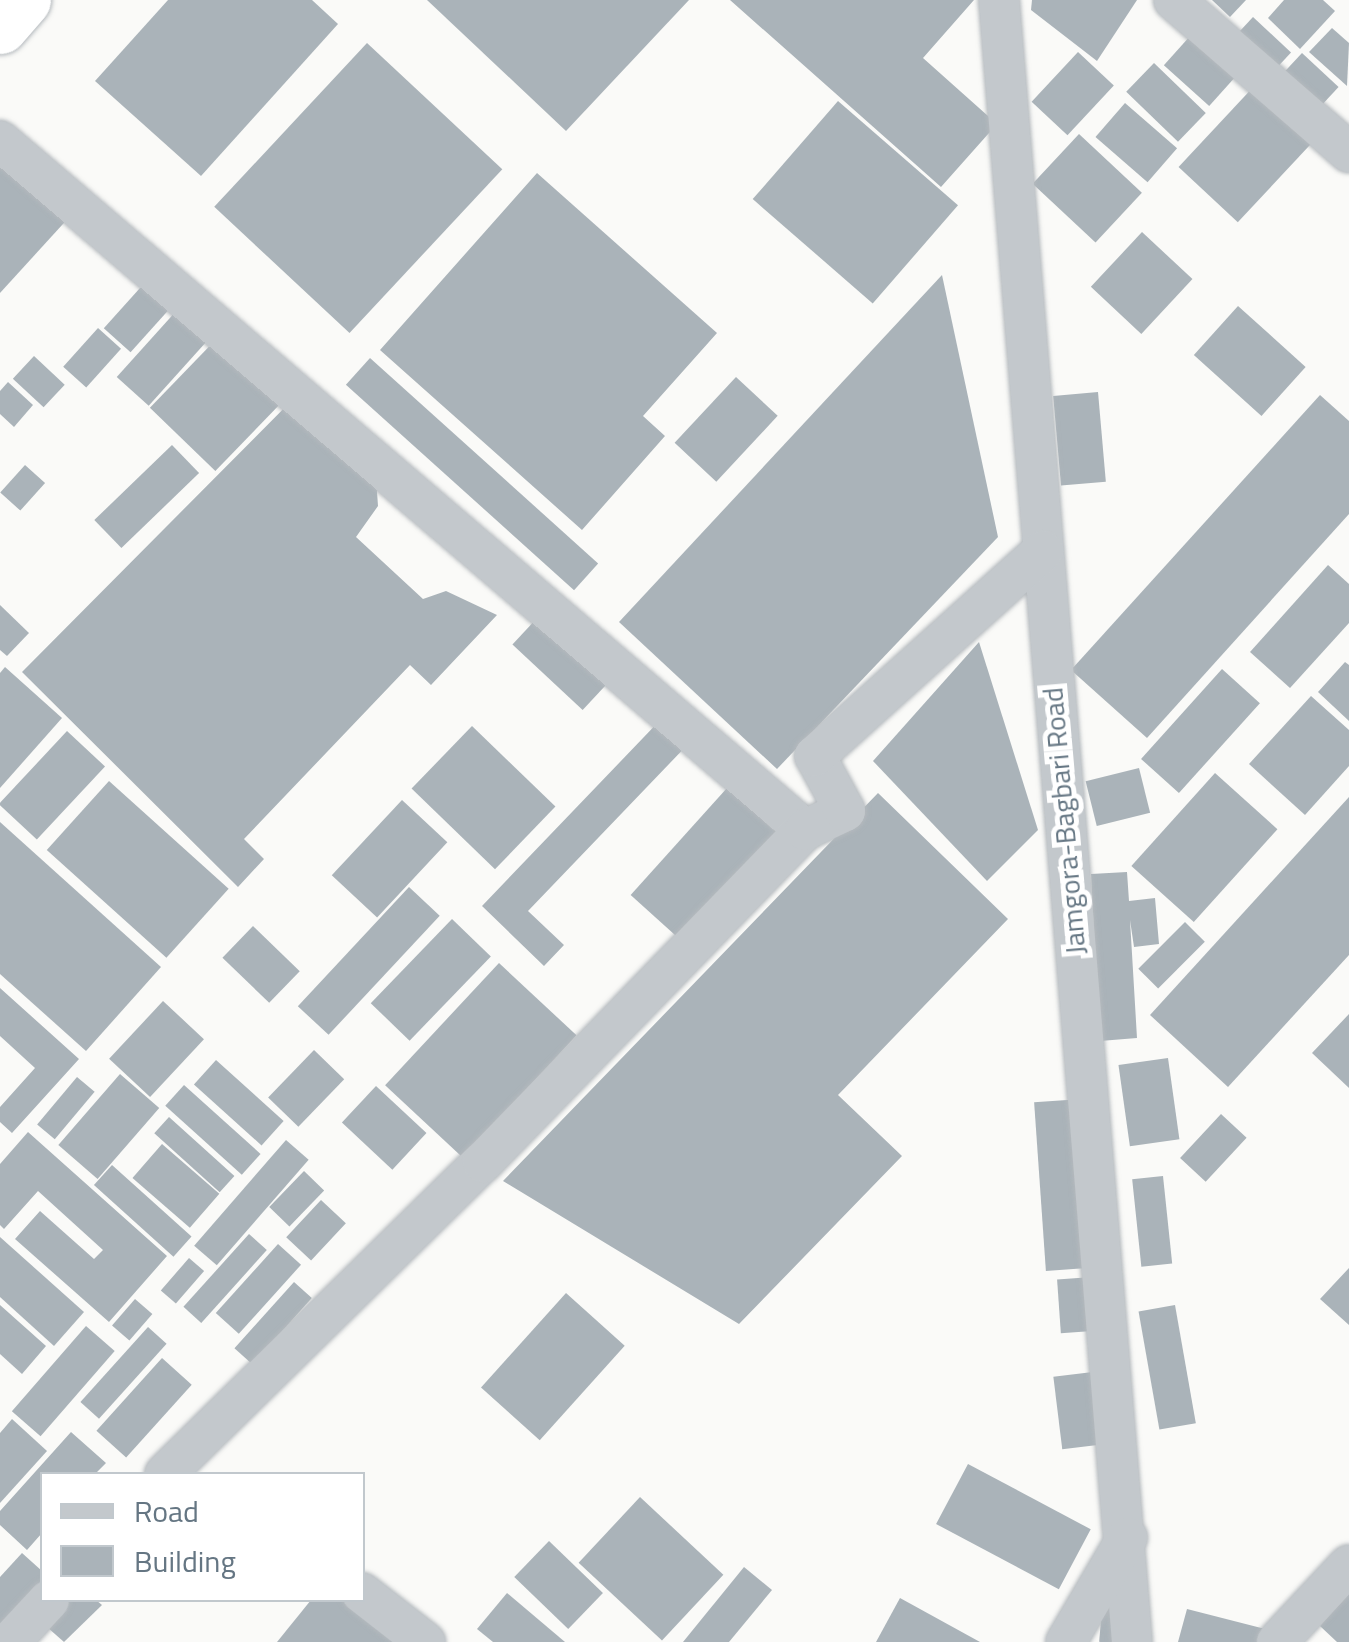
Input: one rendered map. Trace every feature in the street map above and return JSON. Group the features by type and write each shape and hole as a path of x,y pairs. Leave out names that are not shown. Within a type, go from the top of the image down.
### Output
{"highway":[{"path":"0,26 23,0"}],"street":[{"name":"Jamgora-Bagbari Road","path":"999,0 1127,1538 1132,1642"},
{"path":"1174,0 1349,152"},
{"path":"0,140 805,830"},
{"path":"187,1468 805,830 845,811 814,756 1043,551"},
{"path":"1066,1642 1127,1538"},
{"path":"1277,1642 1349,1565"},
{"path":"365,1595 425,1642"},
{"path":"10,1642 46,1602"}],"building":[{"path":"168,0 312,0 338,24 201,176 95,81"},
{"path":"427,0 689,0 566,131"},
{"path":"730,0 974,0 923,58 997,124 941,187"},
{"path":"1032,0 1137,0 1097,61 1031,10"},
{"path":"1212,0 1246,0 1230,17"},
{"path":"1284,0 1323,0 1335,11 1300,49 1268,18"},
{"path":"1253,17 1291,52 1271,74 1233,39"},
{"path":"1200,25 1245,66 1209,106 1164,65"},
{"path":"1332,28 1349,43 1347,86 1309,52"},
{"path":"367,43 502,169 350,333 214,207"},
{"path":"1078,52 1114,85 1067,135 1032,102"},
{"path":"1302,53 1339,87 1318,109 1282,75"},
{"path":"1154,63 1206,113 1178,142 1126,92"},
{"path":"1257,83 1316,138 1238,222 1179,167"},
{"path":"838,101 958,205 873,303 753,199"},
{"path":"1125,103 1177,148 1148,182 1095,137"},
{"path":"1079,134 1142,193 1096,242 1033,184"},
{"path":"0,146 73,213 0,293"},
{"path":"537,173 717,333 643,416 665,436 582,530 380,350"},
{"path":"1142,232 1192,279 1141,334 1091,287"},
{"path":"158,268 185,292 131,352 104,328"},
{"path":"942,275 998,537 777,769 619,622"},
{"path":"187,299 219,328 149,406 117,377"},
{"path":"1238,306 1306,367 1261,416 1194,355"},
{"path":"98,328 121,349 86,387 63,367"},
{"path":"227,328 292,391 215,471 150,408"},
{"path":"34,356 65,385 44,407 13,379"},
{"path":"370,358 598,563 574,590 346,385"},
{"path":"736,377 778,416 716,482 675,443"},
{"path":"8,382 33,405 14,427 0,414 0,391"},
{"path":"310,382 376,477 378,506 356,537 423,599 446,591 497,615 431,685 410,665 244,839 264,859 238,887 22,672"},
{"path":"1098,392 1106,482 1061,486 1053,396"},
{"path":"1320,395 1349,421 1349,514 1147,738 1071,670"},
{"path":"172,445 199,473 121,548 94,520"},
{"path":"25,465 45,483 20,511 0,492"},
{"path":"1328,565 1349,584 1349,623 1290,688 1250,652"},
{"path":"552,602 622,667 583,710 512,644"},
{"path":"0,605 29,633 7,656 0,650"},
{"path":"979,642 1038,830 987,881 873,761"},
{"path":"1345,662 1349,665 1349,721 1318,692"},
{"path":"5,667 62,718 0,788 0,673"},
{"path":"1222,669 1260,703 1179,793 1141,759"},
{"path":"1311,696 1349,730 1349,766 1305,815 1249,764"},
{"path":"666,714 693,739 528,911 564,945 544,966 482,906"},
{"path":"472,726 555,807 495,869 412,789"},
{"path":"67,731 105,766 37,840 0,803"},
{"path":"1139,768 1150,813 1097,826 1086,781"},
{"path":"1215,773 1277,829 1194,922 1131,866"},
{"path":"109,781 229,889 166,958 47,850"},
{"path":"727,788 778,834 682,941 631,895"},
{"path":"878,793 1008,919 838,1095 902,1156 739,1324 503,1181"},
{"path":"1349,797 1349,955 1228,1087 1150,1015"},
{"path":"402,800 447,842 377,918 332,875"},
{"path":"0,822 161,967 86,1051 0,974"},
{"path":"1127,872 1129,901 1155,898 1159,944 1134,947 1130,920 1137,1038 1100,1041 1091,874"},
{"path":"409,887 440,916 329,1035 298,1006"},
{"path":"452,919 491,957 410,1041 371,1003"},
{"path":"1185,922 1205,942 1158,988 1138,969"},
{"path":"253,926 300,971 269,1003 222,958"},
{"path":"499,963 577,1035 463,1157 385,1085"},
{"path":"0,988 79,1059 12,1133 0,1122 0,1107 35,1068 0,1036"},
{"path":"163,1001 204,1039 150,1097 109,1059"},
{"path":"1349,1014 1349,1088 1312,1053"},
{"path":"314,1050 344,1079 298,1127 268,1097"},
{"path":"1168,1058 1179,1139 1130,1146 1118,1065"},
{"path":"216,1060 284,1121 262,1145 194,1085"},
{"path":"120,1074 159,1108 98,1179 58,1145"},
{"path":"77,1077 95,1092 55,1139 37,1124"},
{"path":"184,1085 261,1154 242,1175 165,1106"},
{"path":"376,1086 426,1133 392,1170 342,1123"},
{"path":"1082,1099 1094,1268 1046,1271 1034,1102"},
{"path":"1221,1114 1247,1138 1206,1182 1180,1158"},
{"path":"169,1117 234,1176 220,1192 154,1133"},
{"path":"28,1132 167,1256 109,1322 15,1239 40,1211 94,1259 103,1250 38,1191 4,1229 0,1225 0,1164"},
{"path":"286,1140 309,1160 217,1265 194,1246"},
{"path":"162,1144 219,1194 190,1228 132,1178"},
{"path":"112,1165 192,1237 173,1257 94,1185"},
{"path":"304,1171 324,1190 289,1226 269,1207"},
{"path":"1163,1176 1172,1264 1141,1267 1132,1179"},
{"path":"321,1200 346,1223 311,1260 286,1237"},
{"path":"249,1234 267,1250 201,1323 183,1307"},
{"path":"0,1237 84,1312 54,1346 0,1297"},
{"path":"278,1244 301,1265 239,1334 216,1313"},
{"path":"189,1258 204,1271 176,1304 161,1290"},
{"path":"1349,1268 1349,1325 1320,1299"},
{"path":"1092,1277 1096,1331 1061,1333 1057,1279"},
{"path":"294,1282 312,1298 252,1364 234,1348"},
{"path":"566,1293 625,1346 540,1440 481,1387"},
{"path":"135,1299 152,1314 129,1341 112,1325"},
{"path":"0,1305 46,1346 22,1374 0,1354"},
{"path":"1175,1305 1196,1423 1159,1430 1139,1311"},
{"path":"86,1326 115,1351 41,1436 12,1411"},
{"path":"148,1327 167,1344 99,1419 80,1402"},
{"path":"162,1358 192,1385 126,1458 96,1431"},
{"path":"1101,1371 1110,1443 1062,1449 1053,1377"},
{"path":"12,1419 47,1451 0,1503 0,1433"},
{"path":"71,1432 106,1463 97,1472 40,1472 40,1535 27,1550 0,1525 0,1511"},
{"path":"968,1464 1091,1529 1059,1589 936,1524"},
{"path":"640,1497 723,1575 662,1641 579,1563"},
{"path":"549,1541 603,1593 568,1629 514,1577"},
{"path":"22,1553 40,1569 40,1590 0,1635 0,1577"},
{"path":"744,1567 772,1590 729,1642 683,1642"},
{"path":"507,1593 565,1642 493,1642 477,1629"},
{"path":"1349,1594 1349,1642 1337,1642 1320,1626"},
{"path":"900,1598 980,1642 876,1642"},
{"path":"54,1602 102,1605 64,1642 39,1620"},
{"path":"309,1602 356,1602 406,1642 277,1642"},
{"path":"1102,1609 1127,1611 1124,1642 1099,1642"},
{"path":"1187,1609 1273,1631 1262,1642 1178,1642"}]}
